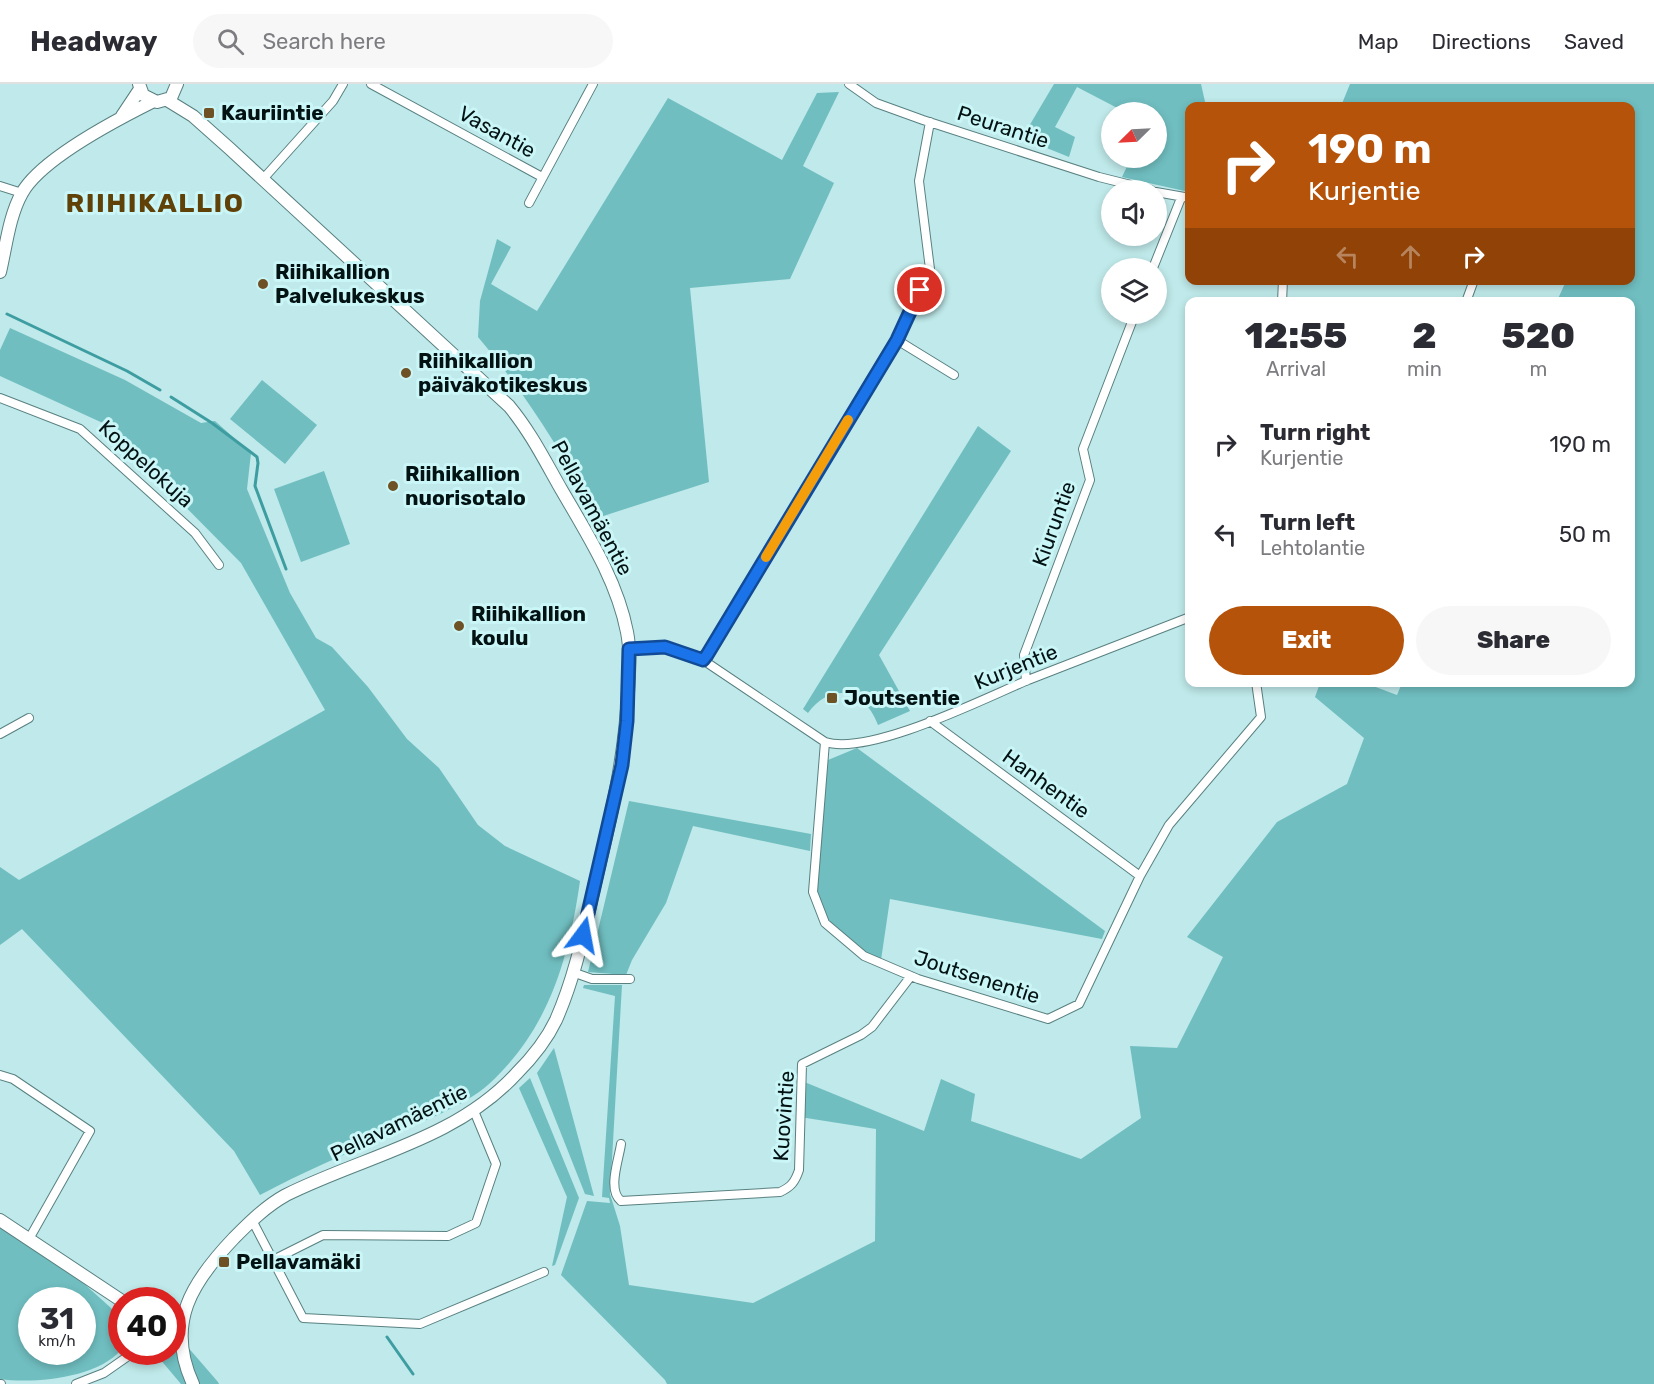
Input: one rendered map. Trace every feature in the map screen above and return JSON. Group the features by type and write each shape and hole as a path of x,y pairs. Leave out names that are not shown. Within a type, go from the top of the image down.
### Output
{"street":[{"path":"263,179 333,101 344,84"},
{"name":"Vasantie","path":"371,84 542,177"},
{"path":"530,203 593,84"},
{"name":"Peurantie","path":"849,84 876,103 1111,180"},
{"path":"121,117 139,87 152,102"},
{"path":"0,272 22,193 41,170 121,117 152,102 167,100 177,87"},
{"name":"Pellavamäentie","path":"177,87 193,116"},
{"name":"Pellavamäentie","path":"167,100 193,116 263,179 480,376 520,420 600,556 624,618 629,649 627,721 622,765 575,973 554,1023 538,1047 517,1074 474,1111 432,1133 285,1196 252,1220 194,1285 186,1306"},
{"path":"703,660 897,340 930,269 919,181 930,122"},
{"path":"0,186 22,193"},
{"path":"1158,258 1185,198 1167,194"},
{"name":"Kiuruntie","path":"1026,681 1024,655 1090,480 1083,449 1131,324"},
{"path":"897,340 954,375"},
{"name":"Koppelokuja","path":"0,398 80,429 195,533 219,565"},
{"name":"Kurjentie","path":"825,742 835,745 877,740 1185,619"},
{"path":"629,649 665,647 703,660 825,742"},
{"name":"Joutsenentie","path":"825,742 813,892 825,923 864,956 910,976 1048,1019 1079,1004 1140,876 1169,825 1261,717 1257,687"},
{"path":"0,734 29,718"},
{"name":"Hanhentie","path":"930,721 1140,876"},
{"path":"575,973 592,979 630,979"},
{"name":"Kuovintie","path":"621,1144 614,1189 616,1197 621,1201 780,1192 789,1187 796,1180 799,1170 802,1064 861,1035 872,1027 910,976"},
{"path":"0,1075 13,1079 90,1131 29,1239"},
{"path":"273,1260 322,1235 448,1236 476,1223 496,1164 474,1111"},
{"path":"0,1220 108,1292"},
{"path":"252,1220 303,1318 420,1324 544,1272"},
{"path":"76,1384 105,1373 116,1365"},
{"name":"Pellavamäentie","path":"184,1365 194,1384"}],"shaded area":[{"path":"1054,84 1201,84 1205,102 1185,102 1185,191 1167,187 1167,180 1135,180 1122,177 1126,168 1167,168 1167,102 1106,102 1077,87 1055,127 1075,137 1069,157 1022,138"},
{"path":"1350,84 1654,84 1654,1384 667,1384 561,1275 587,1201 610,1203 609,1198 602,1197 615,996 583,988 584,985 622,985 610,1194 620,1226 629,1285 753,1303 875,1241 876,1129 800,1117 802,1081 924,1131 941,1079 975,1094 971,1121 1081,1159 1141,1118 1130,1046 1177,1048 1223,957 1187,937 1277,822 1347,784 1364,738 1315,697 1319,687 1376,687 1397,695 1400,687 1635,687 1635,297 1559,297 1564,285 1635,285 1635,102 1343,102"},
{"path":"839,92 803,166 834,183 790,279 690,288 709,482 597,518 542,424 512,380 478,337 480,301 497,239 511,247 491,284 537,311 668,98 782,160 817,93"},
{"path":"10,328 125,380 201,423 215,421 251,453 247,489 290,593 316,638 332,647 368,687 407,739 439,768 478,825 505,846 580,881 570,937 553,991 527,1040 510,1063 489,1084 467,1100 441,1113 323,1164 260,1195 234,1151 22,929 0,945 0,867 19,880 325,710 241,563 156,477 105,431 105,424 0,376 0,350"},
{"path":"262,380 317,425 285,464 230,419"},
{"path":"978,426 1011,451 879,655 910,711 878,725 865,703 856,697 837,693 827,696 808,713 803,709"},
{"path":"324,471 350,544 301,562 274,489"},
{"path":"857,748 1105,931 1102,939 890,899 881,960 866,954 828,921 817,892 828,760"},
{"path":"629,801 811,834 810,851 693,826 666,903 632,960 626,975 588,972"},
{"path":"554,1048 594,1196 585,1194 537,1073"},
{"path":"530,1078 579,1198 555,1265 552,1266 567,1197 519,1088"},
{"path":"0,1227 88,1287 18,1287 18,1365 96,1365 96,1294 108,1305 108,1360 97,1367 64,1377 30,1381 0,1379"},
{"path":"186,1345 219,1384 181,1384 165,1365 186,1365"}],"waterway":[{"path":"7,314 127,371 160,390"},
{"path":"171,397 212,423 257,457 255,486 286,569"},
{"path":"387,1337 413,1374"}],"slow traffic":[{"path":"766,557 848,420"}],"place":[{"name":"Kauriintie","path":"209,113"},
{"name":"Riihikallion Palvelukeskus","path":"263,284"},
{"name":"Riihikallion päiväkotikeskus","path":"406,373"},
{"name":"Riihikallion nuorisotalo","path":"393,486"},
{"name":"Riihikallion koulu","path":"459,626"},
{"name":"Joutsentie","path":"832,698"},
{"name":"Pellavamäki","path":"224,1262"}],"district":[{"name":"RIIHIKALLIO","path":"155,203"}],"route":[{"path":"583,935 622,765 627,721 629,649 665,647 703,660 897,340 920,290"}]}
